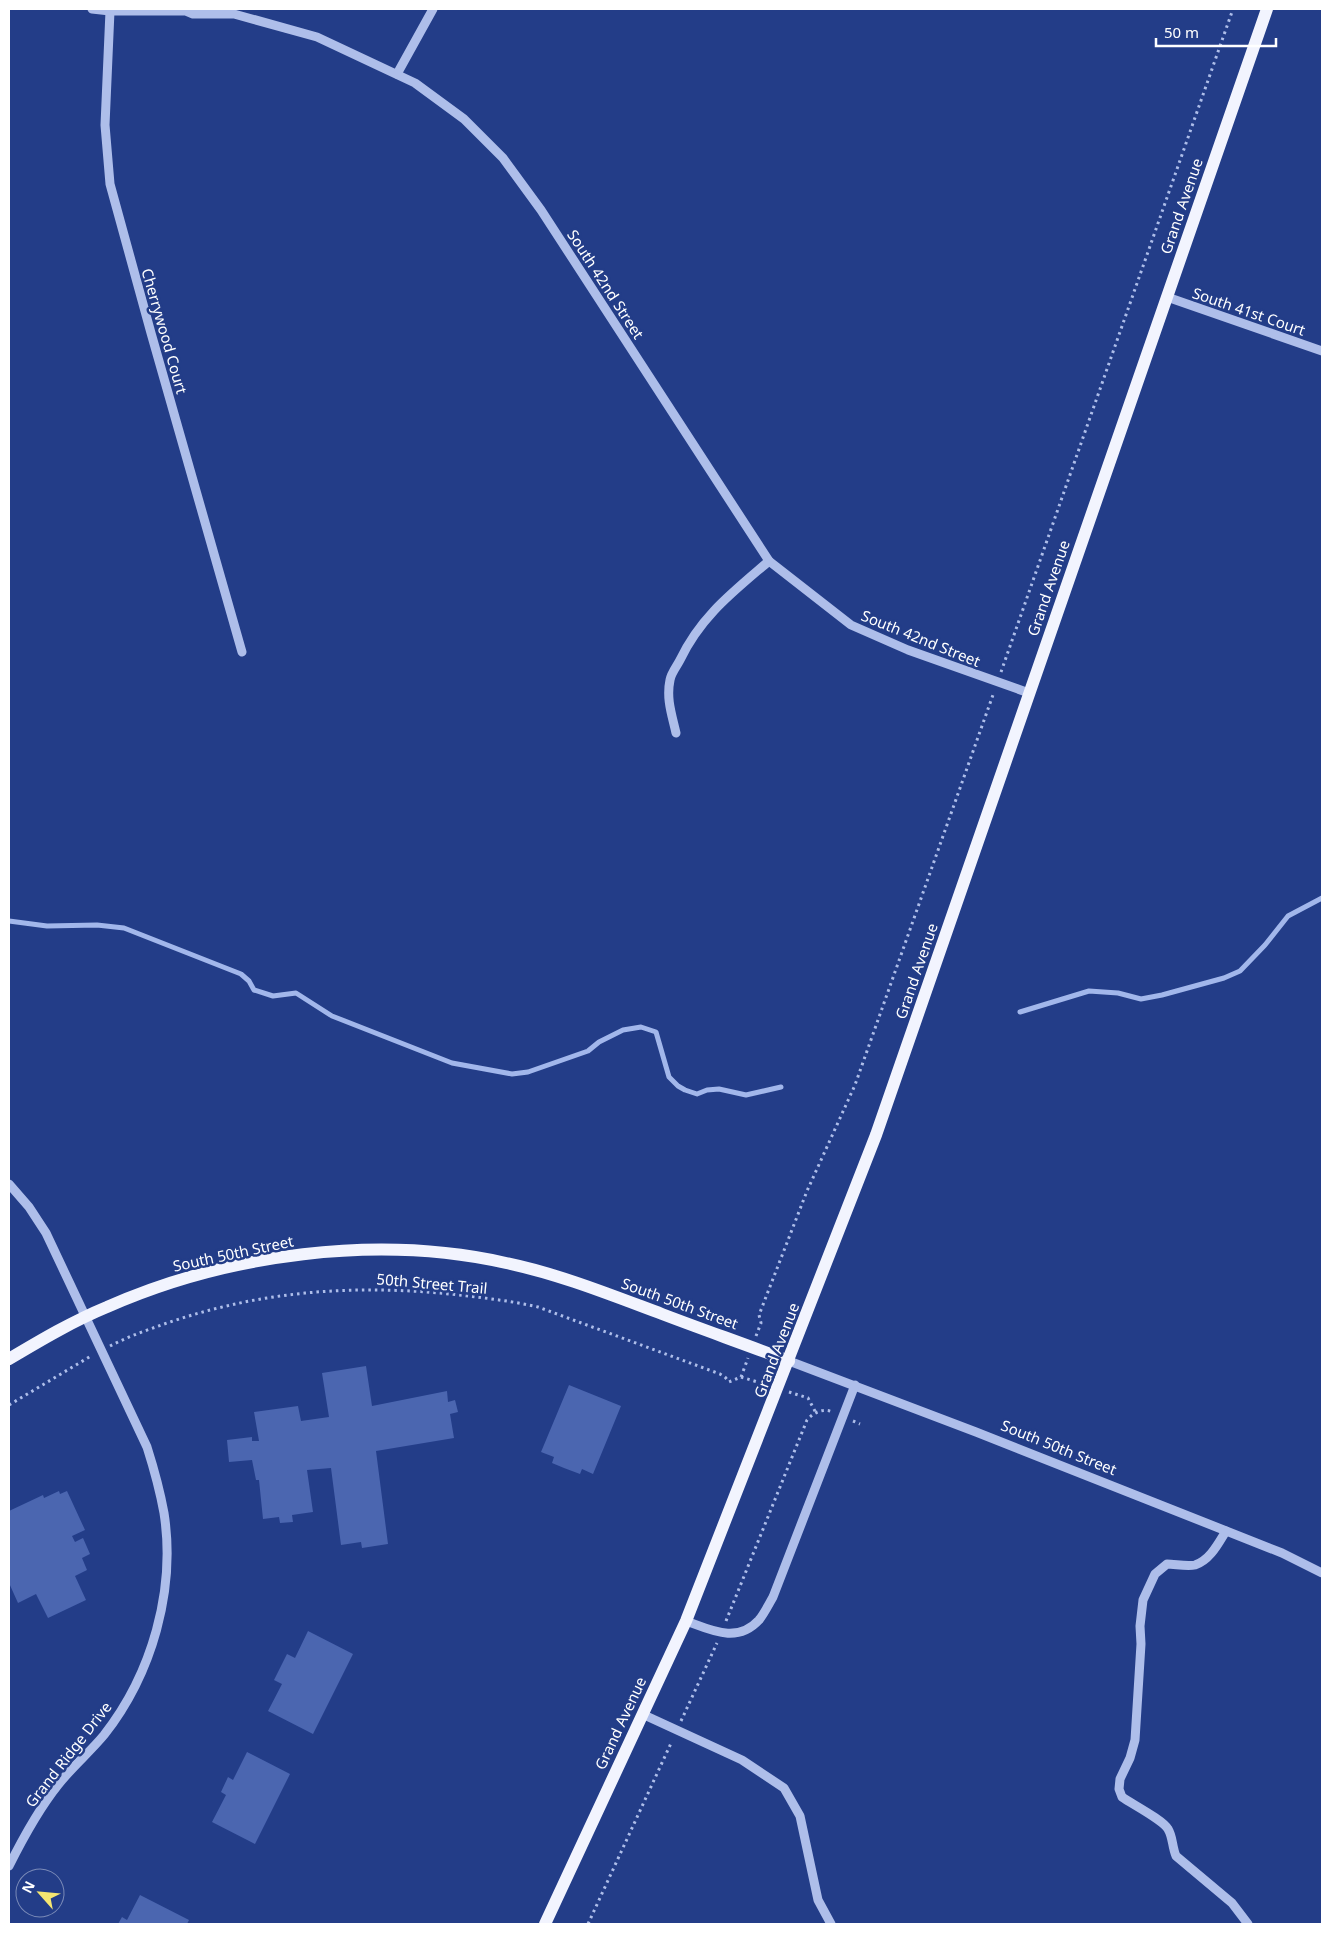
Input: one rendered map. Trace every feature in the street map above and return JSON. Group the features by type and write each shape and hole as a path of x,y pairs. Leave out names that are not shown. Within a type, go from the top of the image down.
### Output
{"main road":[{"name":"Grand Avenue","path":"545,1924 686,1621 876,1135 1267,9"},
{"name":"South 50th Street","path":"9,1359 85,1316 153,1289 199,1275 251,1262 301,1254 404,1250 455,1254 506,1262 595,1290 789,1360"}],"street":[{"name":"South 42nd Street","path":"92,9 234,14 317,36 415,83 464,119 503,158 541,210 769,561 851,625 908,650 1029,693"},
{"path":"397,74 433,9"},
{"name":"Cherrywood Court","path":"110,11 106,125 110,184 242,652"},
{"name":"South 41st Court","path":"1167,296 1322,351"},
{"path":"676,733 668,702 670,679 684,651 704,621 717,606 769,561"},
{"name":"Grand Ridge Drive","path":"9,1184 46,1233 138,1428 157,1480 164,1515 166,1539 165,1584 160,1617 151,1648 139,1678 123,1707 104,1735 58,1784 38,1813 9,1866"},
{"name":"South 50th Street","path":"789,1360 1282,1553 1322,1573"},
{"path":"686,1621 721,1633 743,1632 759,1620 773,1597 854,1385"},
{"path":"1226,1531 1207,1558 1194,1566 1167,1564 1155,1574 1143,1600 1140,1626 1141,1644 1135,1740 1130,1758 1120,1779 1119,1789 1122,1797 1167,1827 1176,1856 1232,1903 1248,1924"},
{"path":"642,1714 742,1760 784,1788 800,1816 818,1900 831,1924"}],"path":[{"name":"50th Street Trail","path":"112,1344 187,1316 244,1301 304,1292 371,1289 421,1291 538,1306 720,1374 729,1382 741,1377"},
{"path":"9,1405 90,1356"},
{"path":"588,1924 721,1633 807,1420 816,1413 808,1398"}],"building":[{"path":"366,1366 372,1406 447,1391 448,1402 455,1400 458,1412 450,1414 454,1438 376,1451 388,1544 362,1548 361,1542 341,1545 331,1468 307,1470 313,1512 292,1515 293,1522 280,1523 279,1517 263,1519 259,1480 256,1480 252,1460 229,1462 227,1440 252,1437 252,1441 259,1441 254,1412 298,1406 301,1421 329,1417 322,1373"},
{"path":"569,1385 621,1406 593,1474 582,1469 580,1474 552,1463 554,1457 541,1452"},
{"path":"59,1491 60,1494 67,1491 85,1530 72,1536 75,1542 83,1538 90,1554 82,1558 87,1570 75,1576 86,1600 48,1618 36,1594 18,1603 9,1583 9,1511 43,1495 44,1498"},
{"path":"308,1631 353,1654 313,1734 268,1711 282,1684 274,1680 287,1654 295,1658"},
{"path":"247,1752 290,1774 255,1844 212,1822 226,1795 221,1792 228,1777 233,1780"},
{"path":"140,1895 189,1920 187,1924 118,1924 122,1917 127,1920"}],"waterway":[{"path":"1020,1012 1089,991 1118,993 1141,999 1224,978 1240,971 1265,945 1288,916 1322,898"},
{"path":"9,921 47,926 97,925 124,928 241,974 249,981 254,990 273,996 296,993 332,1016 452,1063 512,1074 528,1072 588,1051 599,1042 623,1030 641,1027 656,1032 669,1077 685,1090 697,1094 707,1090 719,1089 746,1095 781,1087"}]}
